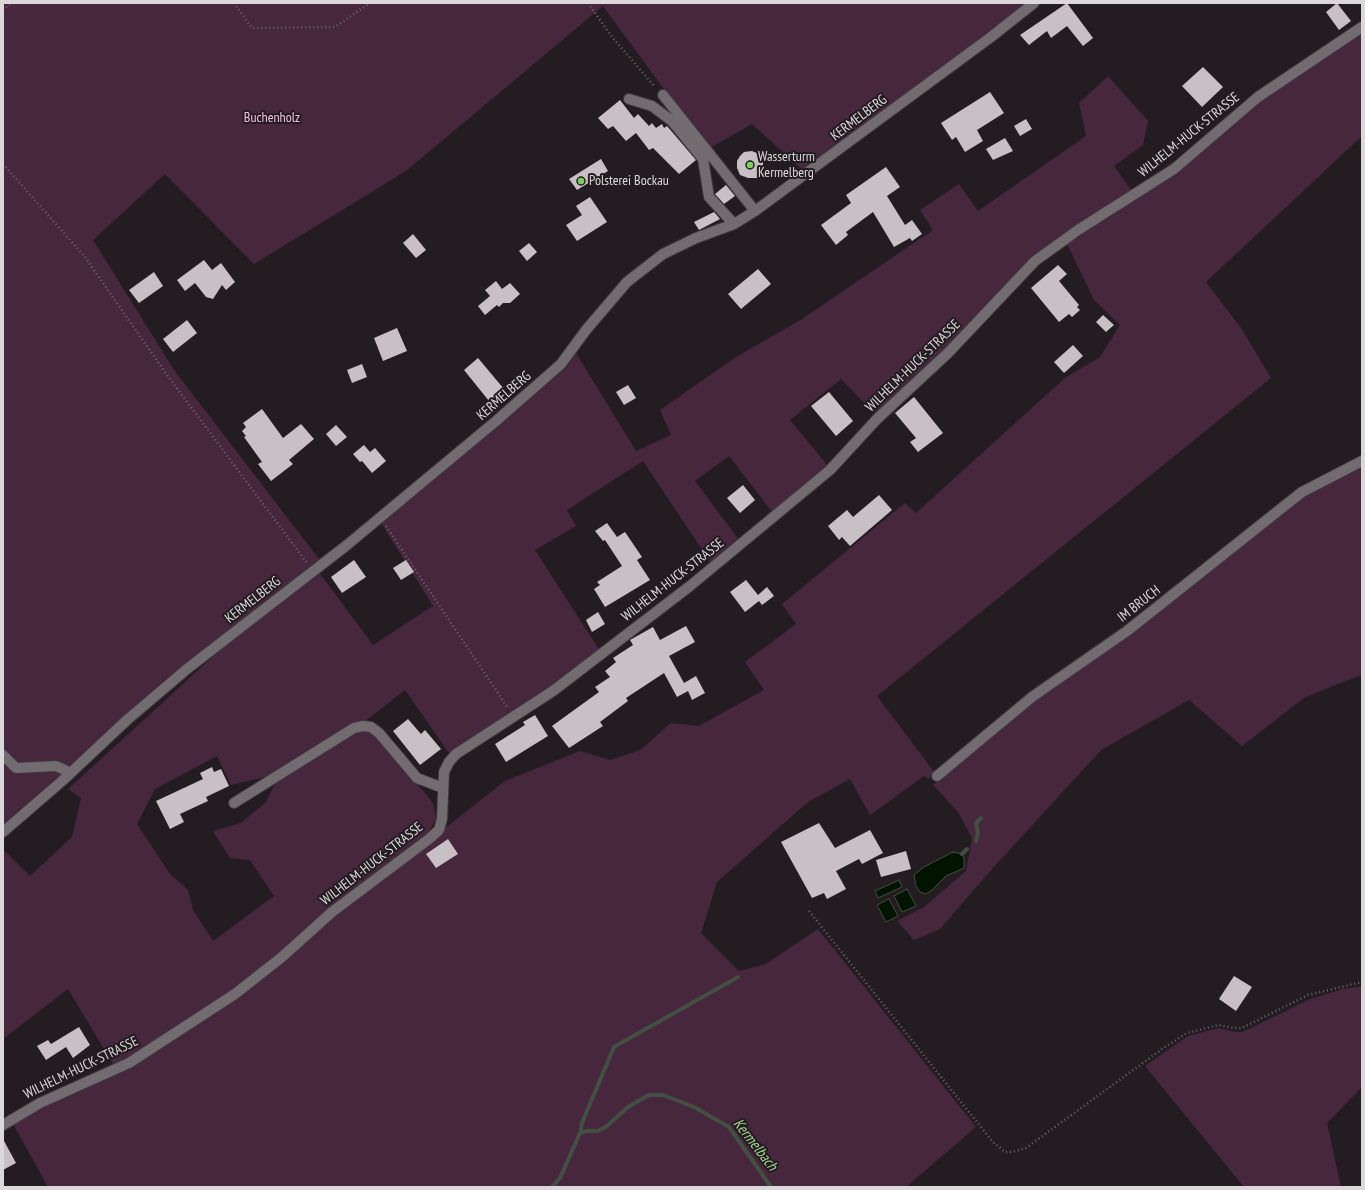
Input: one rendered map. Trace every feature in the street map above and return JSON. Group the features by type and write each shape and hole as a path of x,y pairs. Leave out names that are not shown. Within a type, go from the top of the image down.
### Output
{"street":[{"name":"KERMELBERG","path":"3,832 127,720 187,669 380,517 496,421 561,364 586,330 627,282 663,254 696,238 734,224 755,211 972,51 1034,3"},
{"name":"WILHELM-HUCK-STRASSE","path":"3,1125 40,1103 129,1063 235,994 282,957 332,912 429,839 439,830 442,820 444,772 449,762 456,754 553,691 690,586 830,470 877,419 949,352 1035,261 1078,230 1174,169 1258,97 1362,26"},
{"path":"663,95 755,211"},
{"path":"629,99 652,106 672,121 703,159 709,197 734,224"},
{"name":"IM BRUCH","path":"937,776 1032,697 1127,631 1302,492 1362,461"},
{"path":"234,804 354,728 363,726 371,727 379,733 417,778 443,788"},
{"path":"3,755 16,768 56,766 69,774"}],"path":[{"path":"3,10 11,3"},
{"path":"234,3 252,28 259,28 335,27 370,3"},
{"path":"588,3 612,37 663,95"},
{"path":"3,164 85,257 167,375 313,571"},
{"path":"764,177 774,170"},
{"path":"380,517 514,717"},
{"path":"809,911 992,1141 1005,1152 1012,1152 1026,1148 1165,1047 1187,1033 1218,1024 1242,1028 1308,995 1362,982"}],"green space":[{"name":"Buchenholz","path":"3,3 1025,3 807,174 752,124 708,149 603,6 406,171 254,264 165,174 93,240 174,370 319,559 189,663 3,824"},
{"path":"1362,32 1362,136 1206,282 1241,328 1271,378 877,696 935,773 928,779 924,776 870,815 850,779 808,802 717,882 701,933 739,971 766,964 818,929 976,1127 906,1187 48,1187 13,1124 41,1107 130,1067 334,915 505,781 580,751 610,760 640,750 671,723 699,726 764,690 745,662 796,624 782,604 905,503 916,513 1065,378 1100,357 1120,325 1094,300 1067,244 1176,173 1262,101"},
{"path":"1108,76 1148,121 1143,145 1114,166 1132,191 1075,226 947,349 875,414 841,379 790,420 828,466 773,513 729,456 695,481 739,540 711,563 643,461 567,510 576,526 535,550 600,651 550,687 449,753 405,690 364,722 274,775 231,785 217,756 155,789 137,824 170,874 188,890 193,910 213,941 274,896 250,860 230,858 213,831 241,823 266,802 277,780 356,731 364,729 376,734 433,803 436,819 426,837 233,992 127,1060 113,1064 68,989 3,1039 3,852 5,851 30,876 72,837 81,798 68,789 229,642 318,571 373,645 433,606 380,521 431,481 566,368 576,353 636,451 671,435 660,410 736,357 802,319 933,230 920,210 959,184 978,211 1086,136 1079,103"},
{"path":"1362,464 1362,675 1304,698 1242,746 1189,700 1101,750 992,869 940,929 914,940 897,921 924,907 966,871 972,838 958,812 933,785 1032,700 1303,495"},
{"path":"1362,986 1362,1087 1327,1123 1341,1187 1244,1187 1145,1066 1188,1036 1218,1028 1235,1032 1243,1032 1310,999 1343,989"}],"shaded area":[{"path":"953,852 962,854 964,858 964,868 946,876 926,894 920,892 916,886 914,875 924,867"},
{"path":"899,880 902,887 878,898 875,891"},
{"path":"907,889 916,906 902,912 894,896"},
{"path":"889,899 898,916 886,922 877,905"}],"building":[{"path":"1067,3 1093,38 1083,46 1067,26 1051,38 1047,31 1029,45 1020,35"},
{"path":"1337,3 1351,21 1339,30 1326,12"},
{"path":"1203,67 1223,87 1202,107 1182,86"},
{"path":"990,92 1004,113 977,130 983,141 965,152 956,137 952,140 941,123"},
{"path":"620,100 634,118 638,114 649,126 652,123 656,128 662,124 664,128 667,126 696,160 679,174 653,148 649,150 636,133 626,141 613,126 608,129 598,118"},
{"path":"1026,119 1032,129 1020,136 1014,126"},
{"path":"1005,138 1013,151 993,160 986,149"},
{"name":"Wasserturm Kermelberg","path":"752,151 759,154 763,161 763,169 759,178 748,178 740,175 737,168 737,161 740,156 744,152"},
{"name":"Polsterei Bockau","path":"601,159 608,171 577,190 569,179"},
{"path":"886,167 900,187 887,196 905,225 912,220 922,234 912,241 910,238 894,247 873,212 846,232 848,235 836,245 821,225 851,203 846,195"},
{"path":"726,185 735,196 724,204 715,194"},
{"path":"590,197 607,222 577,241 566,225 582,215 576,206"},
{"path":"714,212 720,219 699,230 694,222"},
{"path":"413,234 426,250 416,258 403,243"},
{"path":"529,243 537,252 527,261 519,251"},
{"path":"204,260 212,270 221,263 235,282 226,290 222,285 213,299 206,297 195,283 185,291 177,280"},
{"path":"1058,265 1067,274 1059,281 1079,305 1077,307 1080,310 1072,317 1069,314 1059,322 1031,288"},
{"path":"758,269 771,284 741,309 728,294"},
{"path":"154,272 163,286 139,303 129,290"},
{"path":"496,281 502,289 510,283 520,294 510,303 503,303 499,307 497,305 485,315 478,306 490,296 485,290"},
{"path":"1103,315 1114,325 1106,332 1096,322"},
{"path":"187,320 197,333 173,352 163,339"},
{"path":"397,328 407,351 383,361 374,338"},
{"path":"1073,345 1083,356 1064,373 1054,362"},
{"path":"478,358 504,389 489,401 464,370"},
{"path":"362,364 367,377 352,383 347,370"},
{"path":"628,385 636,398 624,405 616,392"},
{"path":"829,392 853,421 836,436 811,406"},
{"path":"914,397 943,433 918,452 910,442 916,438 895,413"},
{"path":"262,409 283,438 301,424 314,439 289,460 293,464 271,481 258,464 262,462 244,437 246,436 242,431 246,427 243,423"},
{"path":"336,425 347,437 336,446 326,434"},
{"path":"364,445 370,452 375,448 386,461 372,473 362,461 360,462 353,454"},
{"path":"743,485 755,500 740,513 727,498"},
{"path":"879,495 892,510 850,546 842,537 839,540 828,526 847,510 853,517"},
{"path":"607,523 617,537 625,532 642,557 637,560 650,580 605,607 594,589 600,585 597,582 622,566 605,540 603,541 595,531"},
{"path":"354,560 366,577 342,593 331,577"},
{"path":"406,560 414,572 401,580 393,568"},
{"path":"746,580 758,595 767,587 774,596 762,605 759,601 745,612 730,592"},
{"path":"598,612 605,624 592,632 586,620"},
{"path":"686,626 695,642 669,656 684,683 696,676 705,693 692,700 688,691 677,697 664,673 626,698 628,701 600,722 603,726 569,748 552,726 599,692 595,687 610,677 605,671 616,662 613,658 633,645 630,640 653,627 660,640"},
{"path":"535,715 548,736 506,762 495,744 525,725 523,722"},
{"path":"408,719 421,734 425,730 441,749 420,765 393,731"},
{"path":"212,767 214,772 221,769 229,786 206,797 208,801 180,814 184,822 170,829 156,801 203,779 200,773"},
{"path":"819,823 835,848 870,830 883,853 862,864 859,859 836,871 846,889 827,899 824,893 812,898 781,842"},
{"path":"448,839 458,854 436,868 426,854"},
{"path":"906,851 911,869 881,877 876,860"},
{"path":"1234,976 1252,987 1236,1011 1219,999"},
{"path":"79,1027 90,1045 73,1058 66,1047 46,1060 37,1046 48,1040 51,1044"},
{"path":"3,1139 16,1163 3,1170"}],"waterway":[{"path":"976,841 978,833 976,823 981,818"},
{"path":"962,854 967,849"},
{"path":"580,1133 582,1123 614,1047 738,977"},
{"name":"Kermelbach","path":"552,1187 560,1178 580,1133 587,1131 598,1131 607,1126 628,1107 649,1095 663,1095 694,1107 729,1127 771,1187"}],"place":[{"name":"Wasserturm Kermelberg","path":"750,165"},
{"name":"Polsterei Bockau","path":"581,181"}]}
